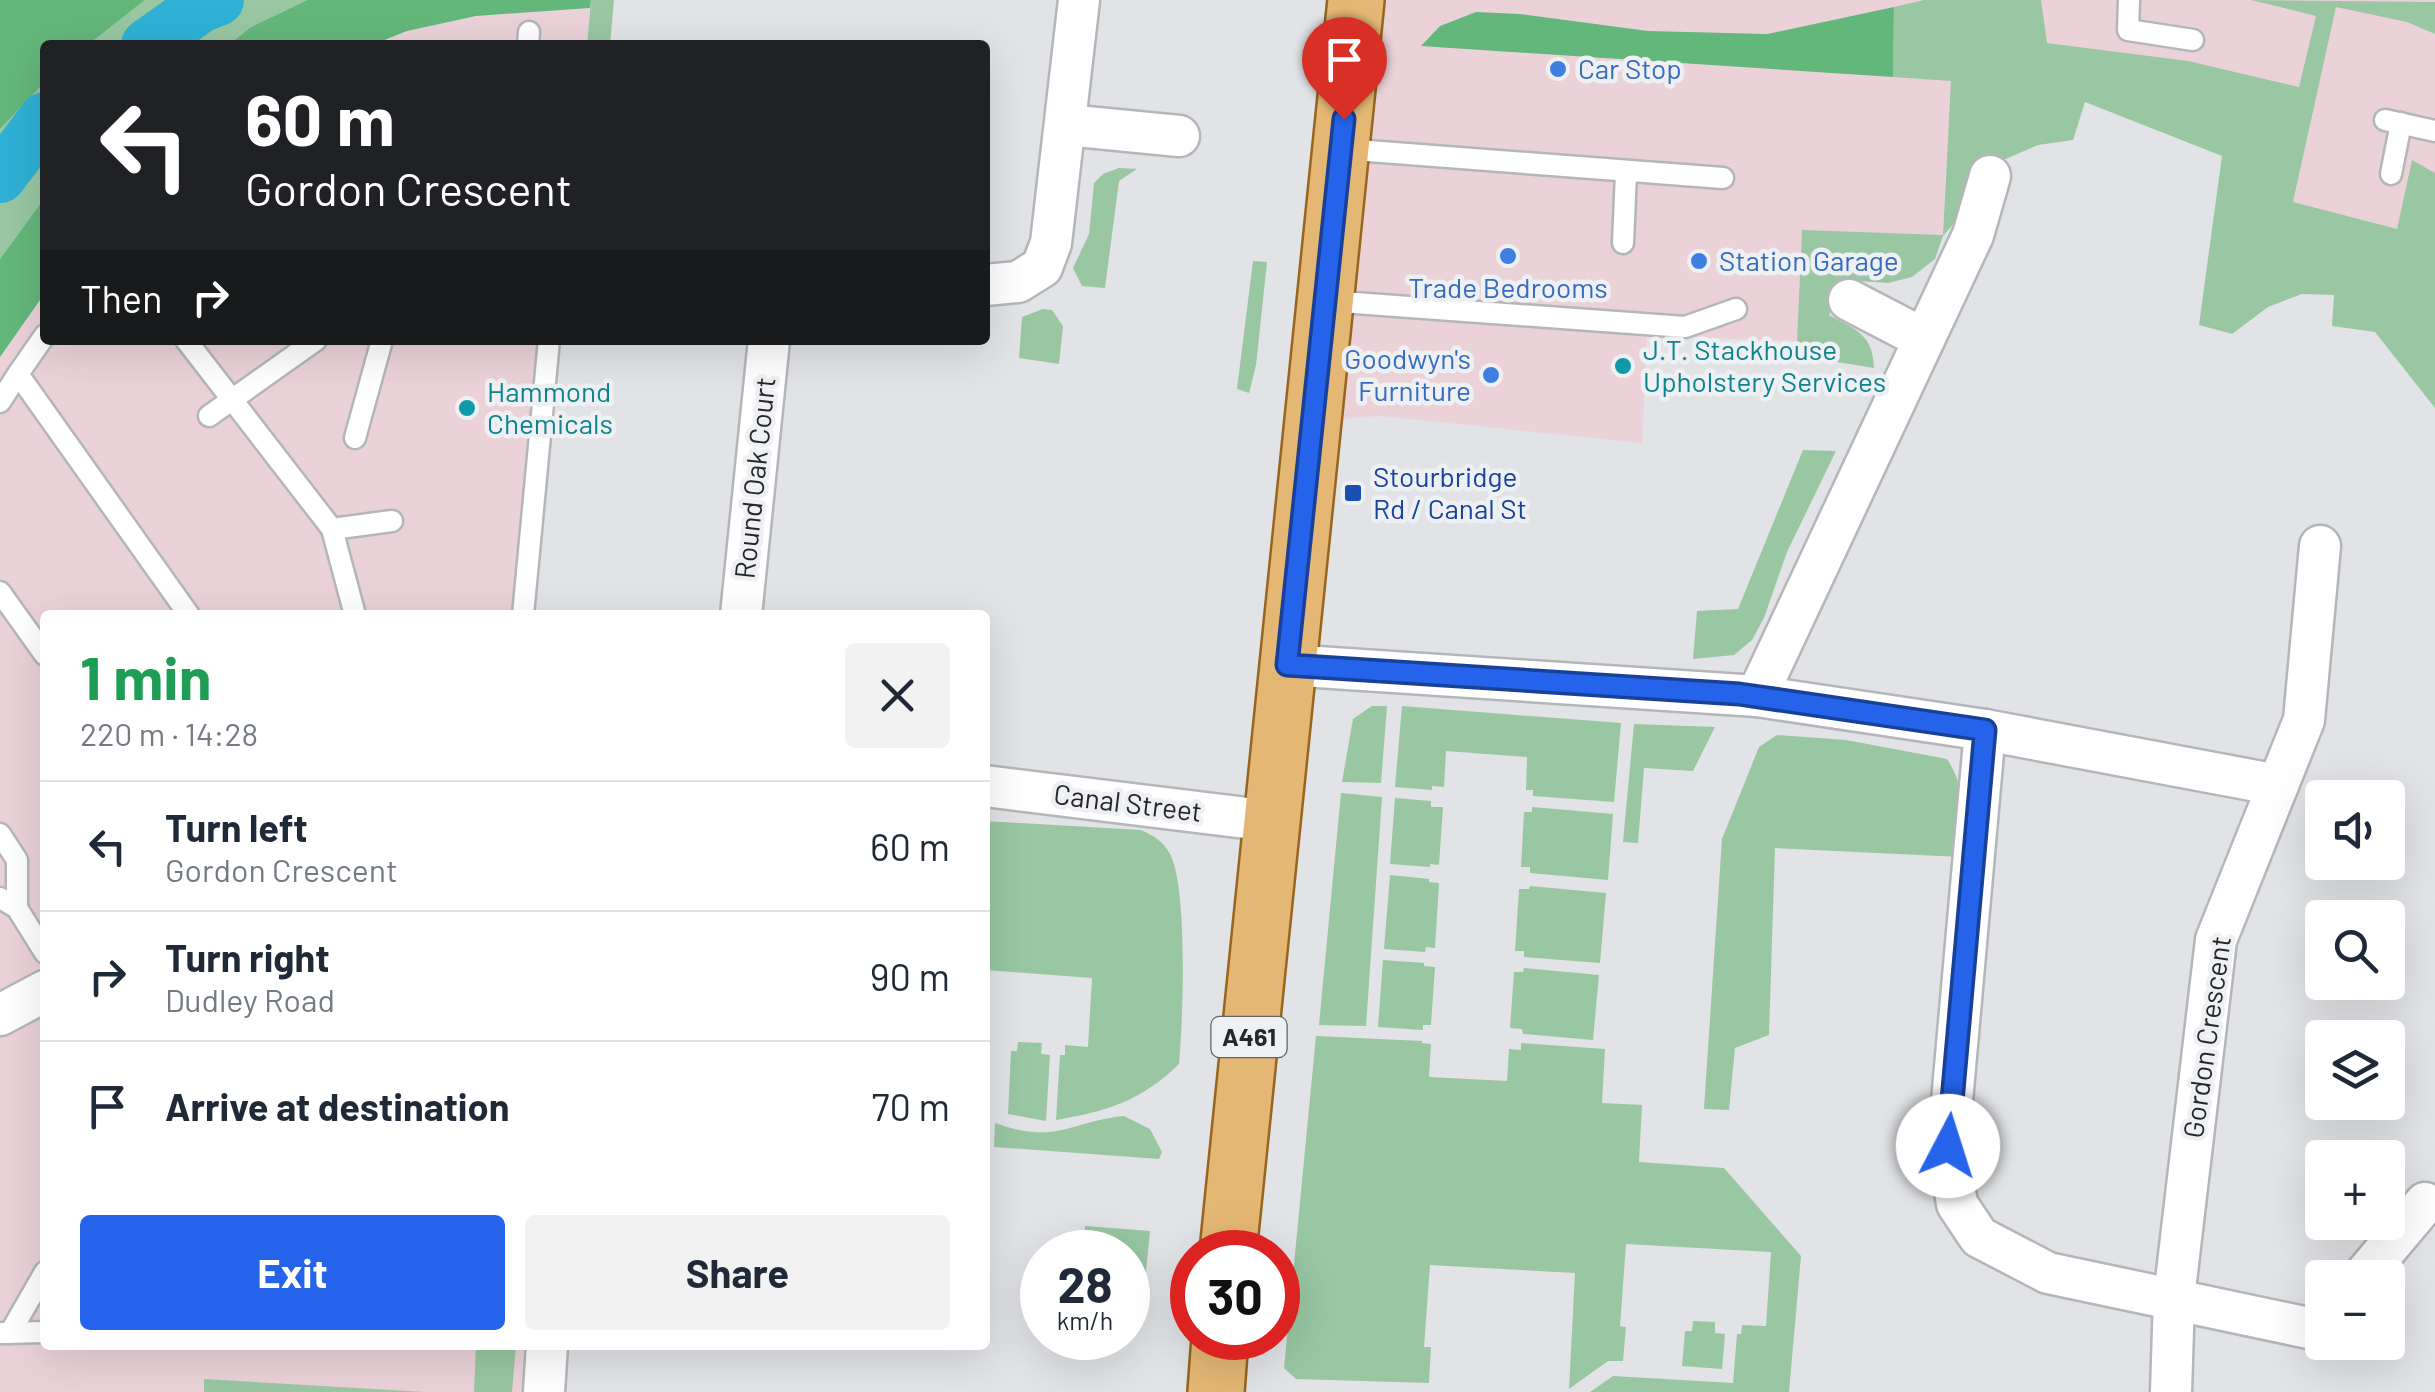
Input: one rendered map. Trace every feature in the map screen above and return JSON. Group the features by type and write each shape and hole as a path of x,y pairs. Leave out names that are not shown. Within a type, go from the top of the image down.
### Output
{"main road":[{"name":"A461","path":"1230,1230 1356,0"},
{"path":"1216,1392 1218,1360"}],"street":[{"path":"990,285 1018,282 1042,267 1052,243 1080,0"},
{"path":"1066,124 1179,136"},
{"path":"1757,696 1973,236 1990,176"},
{"path":"1849,300 1924,339"},
{"name":"Round Oak Court","path":"741,610 769,345"},
{"name":"Gordon Crescent","path":"2171,1392 2174,1298 2216,940 2304,720 2320,546"},
{"path":"1287,665 1757,696 1985,730 2278,785"},
{"path":"1985,730 1948,1146 1957,1204 1978,1237 2048,1273 2305,1327"},
{"name":"Canal Street","path":"990,787 1270,821"},
{"path":"0,1014 40,994"},
{"path":"2377,1260 2424,1203"},
{"path":"544,1392 548,1350"}],"lane":[{"path":"2129,0 2128,30 2193,40"},
{"path":"2392,174 2393,122 2435,131"},
{"path":"1340,149 1724,178"},
{"path":"1623,243 1626,173"},
{"path":"1324,301 1685,327 1736,309"},
{"path":"0,402 40,342"},
{"path":"190,345 332,529 354,610"},
{"path":"210,416 309,345"},
{"path":"356,438 381,345"},
{"path":"522,610 549,345"},
{"path":"18,374 117,524 184,610"},
{"path":"332,529 392,521"},
{"path":"0,592 40,649"},
{"path":"0,834 17,860 8,903 40,945"},
{"path":"5,1333 40,1280"},
{"path":"5,1333 40,1332"}],"shaded area":[{"path":"1354,0 2435,0 2435,173 2412,161 2397,229 2293,203 2311,120 2049,66 1946,163 1943,236 1802,230 1797,341 1647,336 1642,443 1379,416 1312,421"},
{"path":"590,8 587,40 385,40 407,31 476,16"},
{"path":"40,300 40,345 560,345 534,610 40,610 40,1350 547,1350 544,1392 0,1392 0,357"}],"green space":[{"path":"0,0 145,0 94,40 40,40 40,87 0,129"},
{"path":"145,0 307,0 251,27 234,40 94,40"},
{"path":"307,0 591,0 590,8 476,16 384,40 234,40 251,27"},
{"path":"591,0 614,0 610,40 587,40"},
{"path":"1924,0 2041,0 2047,43 2188,61 2299,87 2316,16 2251,0 2435,2 2435,34 2407,22 2336,7 2293,202 2397,229 2412,160 2435,173 2435,408 2375,332 2332,326 2334,295 2302,294 2268,307 2232,334 2199,325 2222,156 2085,102 2073,140 2038,145 1980,170 1963,213 1943,236 1935,259 1912,277 1888,283 1845,280 1829,315 1866,340 1874,368 1813,358 1797,341 1802,230 1943,235 1951,81 1893,77 1894,7"},
{"path":"1894,7 1893,77 1421,46 1440,26 1476,12 1648,31 1767,34"},
{"path":"40,87 40,204 0,259 0,129"},
{"path":"1119,168 1137,169 1119,181 1105,288 1082,286 1073,268 1089,234 1094,183 1103,174"},
{"path":"40,204 40,300 0,357 0,259"},
{"path":"1253,261 1267,262 1256,365 1249,393 1237,389"},
{"path":"1043,309 1052,310 1063,326 1059,364 1019,358 1022,317"},
{"path":"1803,450 1836,451 1787,552 1764,618 1752,640 1734,655 1693,659 1697,611 1738,609"},
{"path":"1372,706 1387,706 1381,783 1342,782 1353,719"},
{"path":"1402,706 1621,723 1614,802 1533,796 1533,790 1526,790 1527,757 1446,751 1444,787 1395,787"},
{"path":"1634,724 1715,727 1693,771 1644,768 1638,843 1623,842"},
{"path":"1777,735 1846,740 1947,759 1961,795 1961,857 1775,848 1769,1035 1735,1048 1729,1110 1704,1109 1722,839 1759,747"},
{"path":"1341,793 1382,797 1366,1026 1319,1025"},
{"path":"1395,798 1431,801 1431,807 1443,807 1439,865 1390,864"},
{"path":"1532,807 1613,814 1608,880 1530,873 1530,867 1521,867 1524,812 1532,812"},
{"path":"990,821 1141,830 1164,846 1176,871 1183,988 1179,1064 1137,1096 1092,1113 1056,1120 1060,1055 1065,1055 1065,1045 1088,1047 1092,978 990,970"},
{"path":"1390,875 1439,883 1435,948 1426,947 1425,952 1384,949"},
{"path":"1530,886 1606,893 1600,963 1524,957 1524,951 1515,951 1519,889"},
{"path":"1383,960 1435,967 1431,1025 1423,1025 1423,1030 1378,1027"},
{"path":"1524,968 1599,975 1593,1040 1523,1034 1522,1029 1510,1028 1514,972 1523,972"},
{"path":"1316,1036 1422,1041 1431,1044 1429,1077 1507,1081 1509,1049 1521,1050 1521,1043 1605,1049 1602,1103 1642,1105 1639,1162 1724,1168 1801,1256 1789,1392 1590,1392 1613,1376 1733,1383 1737,1334 1741,1334 1742,1325 1766,1326 1771,1252 1626,1244 1620,1326 1626,1327 1623,1361 1608,1361 1569,1389 1575,1273 1430,1265 1424,1347 1431,1347 1429,1383 1296,1379 1284,1368 1285,1360 1300,1360 1297,1230"},
{"path":"1018,1042 1042,1043 1041,1054 1050,1055 1046,1121 1008,1114 1011,1051 1017,1051"},
{"path":"1124,1116 1150,1129 1162,1152 1159,1159 994,1147 995,1123 1048,1132"},
{"path":"1085,1226 1137,1230 1085,1230"},
{"path":"1693,1321 1715,1322 1715,1333 1725,1334 1722,1369 1682,1366 1685,1331 1692,1331"},
{"path":"476,1350 516,1350 512,1392 474,1392"},
{"path":"204,1379 425,1392 204,1392"}],"waterway":[{"path":"154,40 200,7 218,0"},
{"path":"0,177 40,125"}],"place":[{"name":"Car Stop","path":"1558,69"},
{"name":"Trade Bedrooms","path":"1508,256"},
{"name":"Station Garage","path":"1699,261"},
{"name":"J.T. Stackhouse Upholstery Services","path":"1623,366"},
{"name":"Goodwyn's Furniture","path":"1491,375"},
{"name":"Hammond Chemicals","path":"467,408"},
{"name":"Stourbridge Rd / Canal St","path":"1353,493"}],"route":[{"path":"1344,119 1287,665 1739,694 1985,730 1948,1146"}]}
